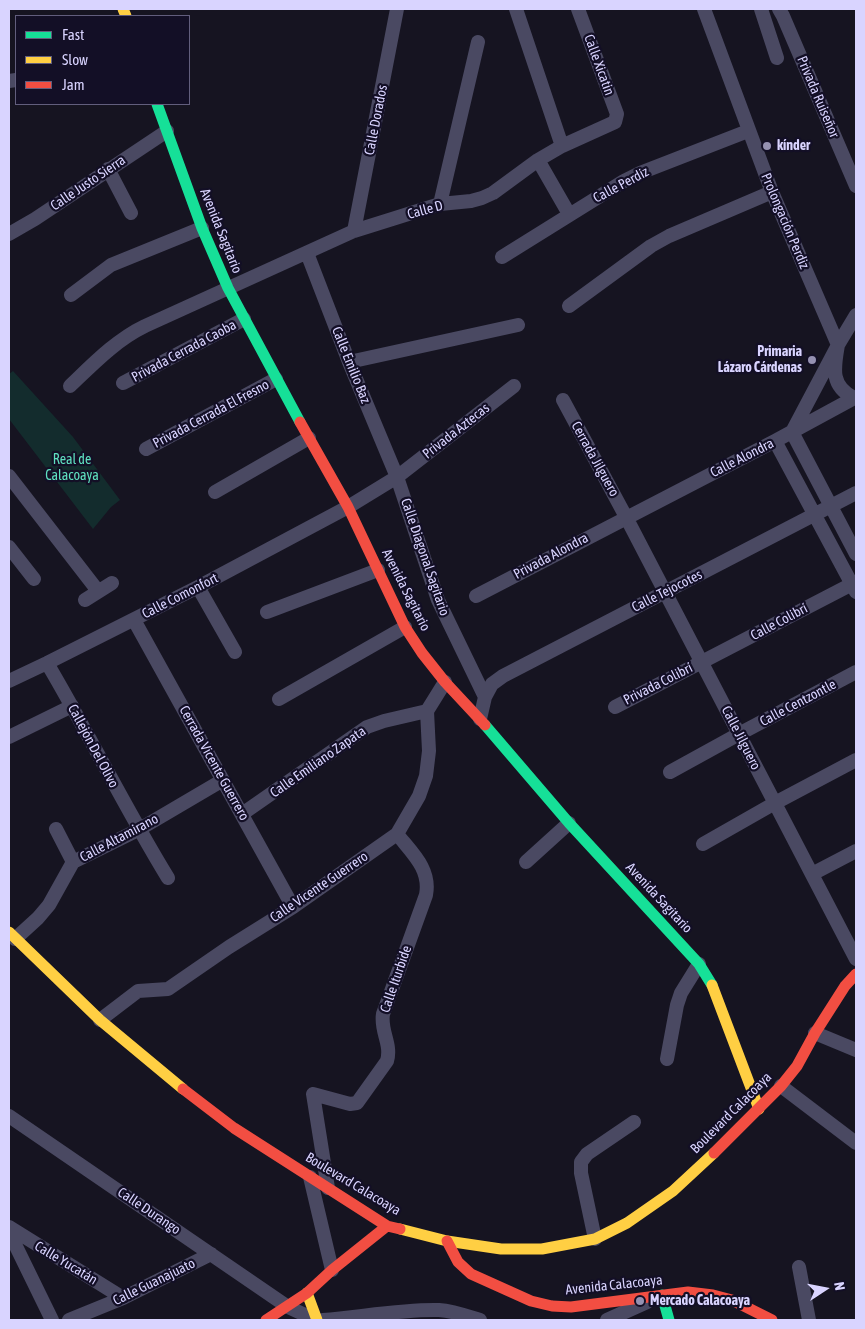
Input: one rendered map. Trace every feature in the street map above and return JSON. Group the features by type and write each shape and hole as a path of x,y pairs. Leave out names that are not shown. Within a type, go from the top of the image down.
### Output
{"street":[{"name":"Calle Dorados","path":"354,231 397,9"},
{"path":"516,9 562,146"},
{"name":"Calle Xicatin","path":"578,9 617,114 616,122"},
{"name":"Prolongación Perdiz","path":"704,9 772,192 838,345"},
{"path":"761,9 777,58"},
{"name":"Privada Ruiseñor","path":"779,9 784,16 856,186"},
{"path":"440,204 478,42"},
{"name":"Avenida Sagitario","path":"156,105 202,228 228,288 276,380 348,507 406,628 422,653 445,682 480,718 569,823 700,964 711,983 759,1109"},
{"name":"Calle D","path":"70,386 129,334 354,231 440,204 482,198 493,193 538,160 562,146 616,122"},
{"name":"Calle Perdiz","path":"502,256 624,181 748,131"},
{"name":"Calle Justo Sierra","path":"9,234 167,132"},
{"path":"538,160 569,214"},
{"path":"108,169 132,213"},
{"path":"569,306 651,246 669,236 772,192"},
{"path":"71,295 111,265 202,228"},
{"name":"Calle Emilio Baz","path":"307,253 349,362 397,477"},
{"path":"856,315 792,432 856,554"},
{"name":"Privada Cerrada Caoba","path":"123,383 244,319"},
{"path":"349,362 518,325"},
{"path":"838,345 835,361 837,383 841,390 855,398"},
{"name":"Privada Cerrada El Fresno","path":"146,449 276,380"},
{"name":"Privada Aztecas","path":"348,507 397,477 514,386"},
{"name":"Calle Alondra","path":"626,517 855,398"},
{"name":"Cerrada Jilguero","path":"563,400 626,517"},
{"path":"216,492 309,438"},
{"path":"775,441 855,586"},
{"name":"Calle Diagonal Sagitario","path":"397,477 438,600 485,697"},
{"path":"11,484 98,591"},
{"name":"Calle Tejocotes","path":"485,697 492,684 504,676 856,493"},
{"name":"Calle Comonfort","path":"9,681 134,620 348,507"},
{"name":"Calle Jilguero","path":"626,517 856,959"},
{"name":"Privada Alondra","path":"476,596 626,517"},
{"path":"9,547 34,579"},
{"path":"267,612 378,570"},
{"path":"85,600 112,583"},
{"name":"Calle Colibrí","path":"702,662 855,586"},
{"path":"198,587 235,652"},
{"name":"Cerrada Vicente Guerrero","path":"134,620 293,907"},
{"path":"279,699 406,628"},
{"name":"Privada Colibrí","path":"614,707 702,662"},
{"name":"Callejón Del Olivo","path":"47,663 138,830 168,878"},
{"name":"Calle Centzontle","path":"670,772 856,672"},
{"path":"427,711 445,682"},
{"path":"480,718 485,697"},
{"path":"9,737 72,706"},
{"name":"Calle Emiliano Zapata","path":"242,814 367,727 427,711"},
{"name":"Calle Vicente Guerrero","path":"100,1020 138,991 168,989 229,947 293,907 397,834 419,796 426,776 429,751 427,711"},
{"path":"703,844 856,760"},
{"name":"Calle Altamirano","path":"12,936 38,918 49,905 73,862 138,830 223,780"},
{"path":"526,862 569,823"},
{"path":"56,829 73,862"},
{"name":"Calle Iturbide","path":"328,1188 312,1094 350,1104 357,1103 387,1061 389,1053 381,1023 383,1014 427,890 426,875 421,865 397,834"},
{"path":"812,874 856,851"},
{"name":"Boulevard Calacoaya","path":"12,936 100,1020 168,1078 234,1128 387,1226 447,1241 514,1250 542,1249 595,1239 627,1223 673,1191 781,1086 796,1066 845,986 856,974"},
{"path":"667,1059 681,993 700,964"},
{"path":"815,1033 856,1050"},
{"path":"781,1086 856,1143"},
{"name":"Calle Durango","path":"9,1116 288,1307 316,1320"},
{"path":"595,1239 581,1173 581,1162 587,1154 634,1122"},
{"path":"310,1177 332,1270"},
{"path":"266,1320 307,1293 332,1270 387,1226"},
{"name":"Calle Yucatán","path":"9,1228 123,1298"},
{"name":"Calle Yucatán","path":"9,1232 52,1320"},
{"name":"Avenida Calacoaya","path":"447,1241 458,1262 471,1274 531,1300 545,1304 571,1307 688,1292 720,1295 737,1301 772,1320"},
{"name":"Calle Guanajuato","path":"69,1320 123,1298 211,1254"},
{"path":"799,1267 809,1320"},
{"path":"307,1293 316,1320"},
{"path":"607,1320 662,1295 669,1320"},
{"path":"288,1307 296,1320"},
{"path":"323,1320 440,1310 480,1320"}],"green space":[{"name":"Real de Calacoaya","path":"13,371 73,437 120,500 111,507 93,529 9,419 9,374"}],"traffic: fast":[{"path":"157,105 202,228 228,288 300,422"},
{"path":"485,725 569,823 699,964 712,985"},
{"path":"662,1295 669,1320"}],"traffic: slow":[{"path":"123,9 126,15"},
{"path":"9,932 100,1020 183,1089"},
{"path":"712,985 759,1109"},
{"path":"400,1229 447,1241 501,1249 542,1249 595,1239 627,1223 673,1191 714,1153"},
{"path":"307,1293 317,1320"}],"traffic: jam":[{"path":"300,422 348,507 405,627 422,653 445,682 485,725"},
{"path":"714,1153 781,1086 797,1066 815,1033 845,986 856,974"},
{"path":"183,1089 234,1128 387,1226 400,1229"},
{"path":"266,1320 307,1293 332,1270 387,1226"},
{"path":"447,1241 458,1262 471,1274 531,1301 552,1306 571,1307 688,1292 713,1295 732,1300 772,1320"}],"place":[{"name":"kínder","path":"767,146"},
{"name":"Primaria Lázaro Cárdenas","path":"812,360"},
{"name":"Mercado Calacoaya","path":"640,1301"}]}
